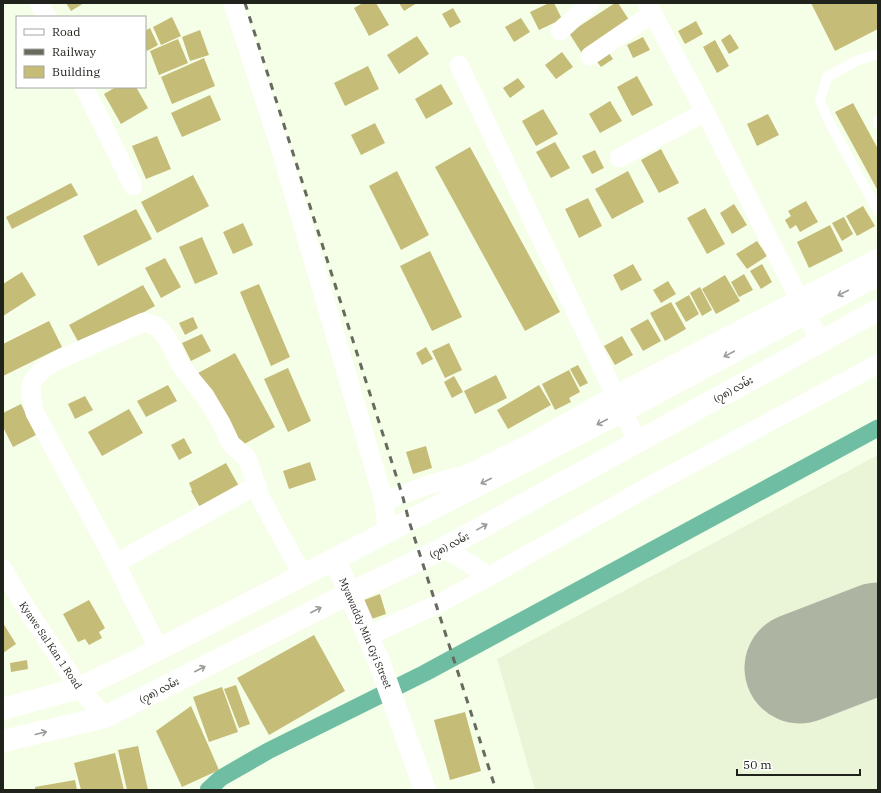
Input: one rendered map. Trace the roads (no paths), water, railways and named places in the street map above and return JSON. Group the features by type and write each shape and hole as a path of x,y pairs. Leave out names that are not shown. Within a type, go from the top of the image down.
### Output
{"main road":[{"path":"3,709 79,688 159,650 335,560 619,403 803,306 878,275"},
{"name":"(၇၈) လမ်း","path":"3,741 105,717 350,593 444,548 878,310"},
{"name":"Myawaddy Min Gyi Street","path":"335,560 383,672 425,790"}],"street":[{"path":"39,3 46,16"},
{"path":"233,3 279,144 384,502 387,532"},
{"path":"560,31 590,3"},
{"path":"590,56 650,8 705,112 820,342"},
{"path":"459,65 637,441"},
{"path":"85,88 133,186"},
{"path":"619,158 705,112"},
{"path":"803,306 878,258"},
{"path":"159,650 116,563 35,414 31,396 31,384 42,370 56,361 144,322 156,326 168,340 180,364 205,396 221,423 231,444 247,458 261,499 303,576"},
{"path":"367,636 436,605 648,487 878,364"},
{"path":"384,502 431,484 468,474 533,442 619,403"},
{"path":"116,563 257,485"},
{"path":"444,548 490,576"},
{"name":"Kyawe Sal Kan 1 Road","path":"3,569 79,688 105,717"}],"lane":[{"path":"878,54 856,61 827,77 820,100 828,120 878,211"}],"waterway":[{"path":"208,790 221,778 268,751 425,673 878,428"}],"railway":[{"path":"245,3 496,790"}]}
